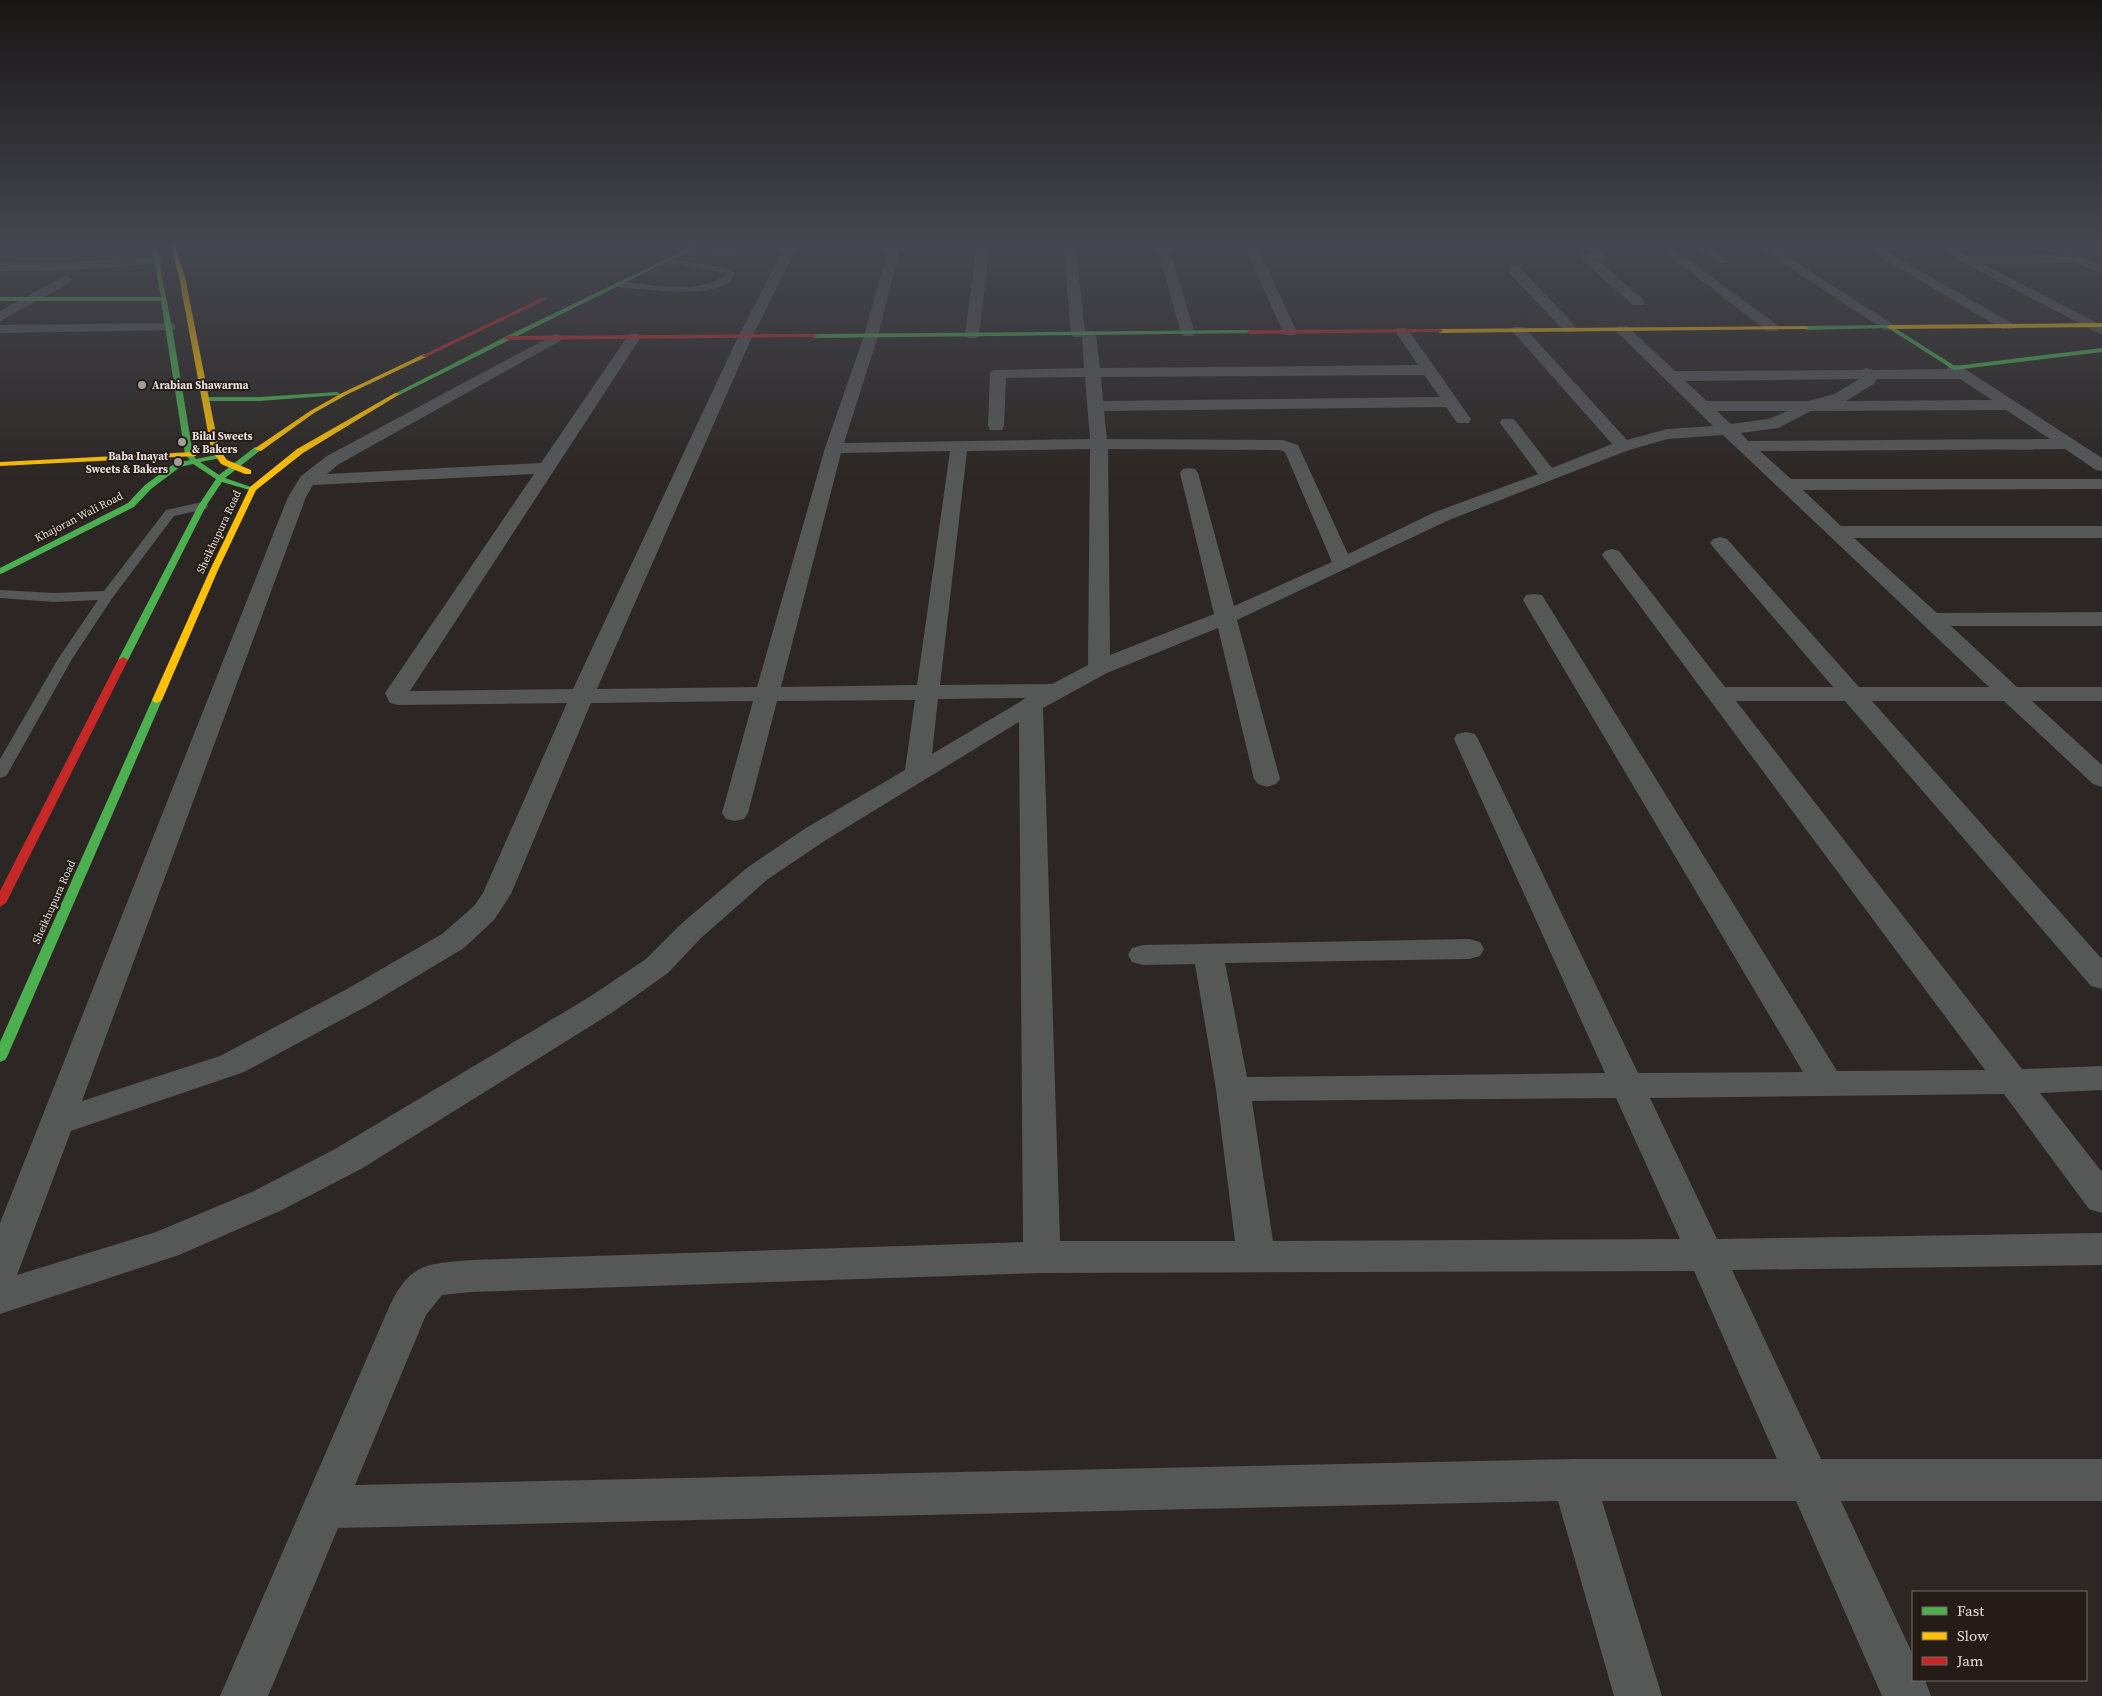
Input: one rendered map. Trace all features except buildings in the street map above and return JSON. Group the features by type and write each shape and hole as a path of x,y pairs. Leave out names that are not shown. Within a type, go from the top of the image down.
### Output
{"main road":[{"path":"169,322 191,458"},
{"path":"190,322 216,453 233,467 264,478"},
{"name":"Sheikhupura Road","path":"0,903 202,506 221,477 280,432 344,394 495,322"},
{"name":"Sheikhupura Road","path":"0,1057 214,570 253,489 264,478 322,436 386,400 539,322"},
{"path":"506,338 2007,326 2098,327"},
{"path":"1888,327 1958,371 2102,350"},
{"path":"204,399 259,399 344,394 386,400"},
{"name":"Khajoran Wali Road","path":"0,571 131,505 148,487 178,465 191,458 216,453"},
{"path":"0,464 191,458 221,477 253,489"}],"street":[{"path":"58,1122 232,1064 358,997 453,941 484,913 497,894 582,696 753,322"},
{"path":"735,813 834,448 874,322"},
{"path":"972,335 974,322"},
{"path":"1082,322 1092,372 1099,444 1099,668"},
{"path":"1185,322 1188,333"},
{"path":"1285,322 1290,332"},
{"path":"1563,322 1570,330"},
{"path":"1764,322 1772,328"},
{"path":"1881,322 1888,327"},
{"path":"2000,322 2007,326"},
{"path":"0,329 170,327"},
{"path":"1622,329 1744,446 2102,779"},
{"path":"1519,330 1623,446"},
{"path":"1402,331 1463,419"},
{"path":"634,337 397,693 398,698 412,700 767,693 1060,690"},
{"path":"0,1272 287,519 307,480 333,460 556,338"},
{"path":"996,426 998,373 1429,370"},
{"path":"1672,376 1958,371 2100,463"},
{"path":"0,1297 166,1244 268,1201 348,1160 602,1004 657,966 691,931 758,874 816,834 1031,705 1099,668 1227,616 1343,564 1442,516 1623,446 1667,434 1727,430 1772,424 1807,406 1840,397 1856,389 1869,380 1867,374"},
{"path":"1095,406 1452,402"},
{"path":"1703,406 2009,405"},
{"path":"1508,423 1549,476"},
{"path":"834,448 1099,444 1283,445 1292,449 1343,564"},
{"path":"1744,446 2069,444"},
{"path":"917,774 959,446"},
{"path":"307,480 547,468"},
{"path":"1189,473 1227,616 1267,779"},
{"path":"1786,485 2102,484"},
{"path":"1837,532 2102,532"},
{"path":"1720,542 2102,979"},
{"path":"1612,555 2102,1199"},
{"path":"1534,600 1828,1083"},
{"path":"1931,620 2102,619"},
{"path":"1718,694 2102,694"},
{"path":"1031,705 1042,1257"},
{"path":"1466,738 1810,1480 1907,1696"},
{"path":"1143,955 1469,949"},
{"path":"1208,954 1233,1089 1256,1256"},
{"path":"1233,1089 2012,1082 2102,1078"},
{"path":"244,1696 410,1305 431,1280 471,1276 1042,1257 1706,1255 2102,1249"},
{"path":"324,1507 1574,1480 2102,1480"},
{"path":"1574,1480 1638,1696"}],"lane":[{"path":"0,773 65,659 108,595 170,513 202,506"},
{"path":"0,594 62,597 108,595"}],"traffic: fast":[{"path":"168,322 189,454 195,462 209,473 226,481 253,489"},
{"path":"397,394 540,322"},
{"path":"1806,328 1887,327"},
{"path":"1890,327 1954,368 2102,350"},
{"path":"814,336 1250,332"},
{"path":"204,399 259,399 337,394"},
{"path":"123,660 202,506 221,477 258,449"},
{"path":"0,571 131,505 148,487 178,465 218,456"},
{"path":"0,1057 157,700"}],"traffic: slow":[{"path":"191,322 215,449 224,462 248,472"},
{"path":"1890,327 2102,325"},
{"path":"1440,331 1806,328"},
{"path":"258,449 312,412 344,394 424,356"},
{"path":"157,700 214,570 253,489 300,451 397,394"},
{"path":"0,464 193,454"}],"traffic: jam":[{"path":"424,356 495,322"},
{"path":"1250,332 1440,331"},
{"path":"507,338 814,336"},
{"path":"0,903 123,660"}],"place":[{"name":"Arabian Shawarma","path":"142,385"},
{"name":"Bilal Sweets & Bakers","path":"182,442"},
{"name":"Baba Inayat Sweets & Bakers","path":"178,462"}]}
